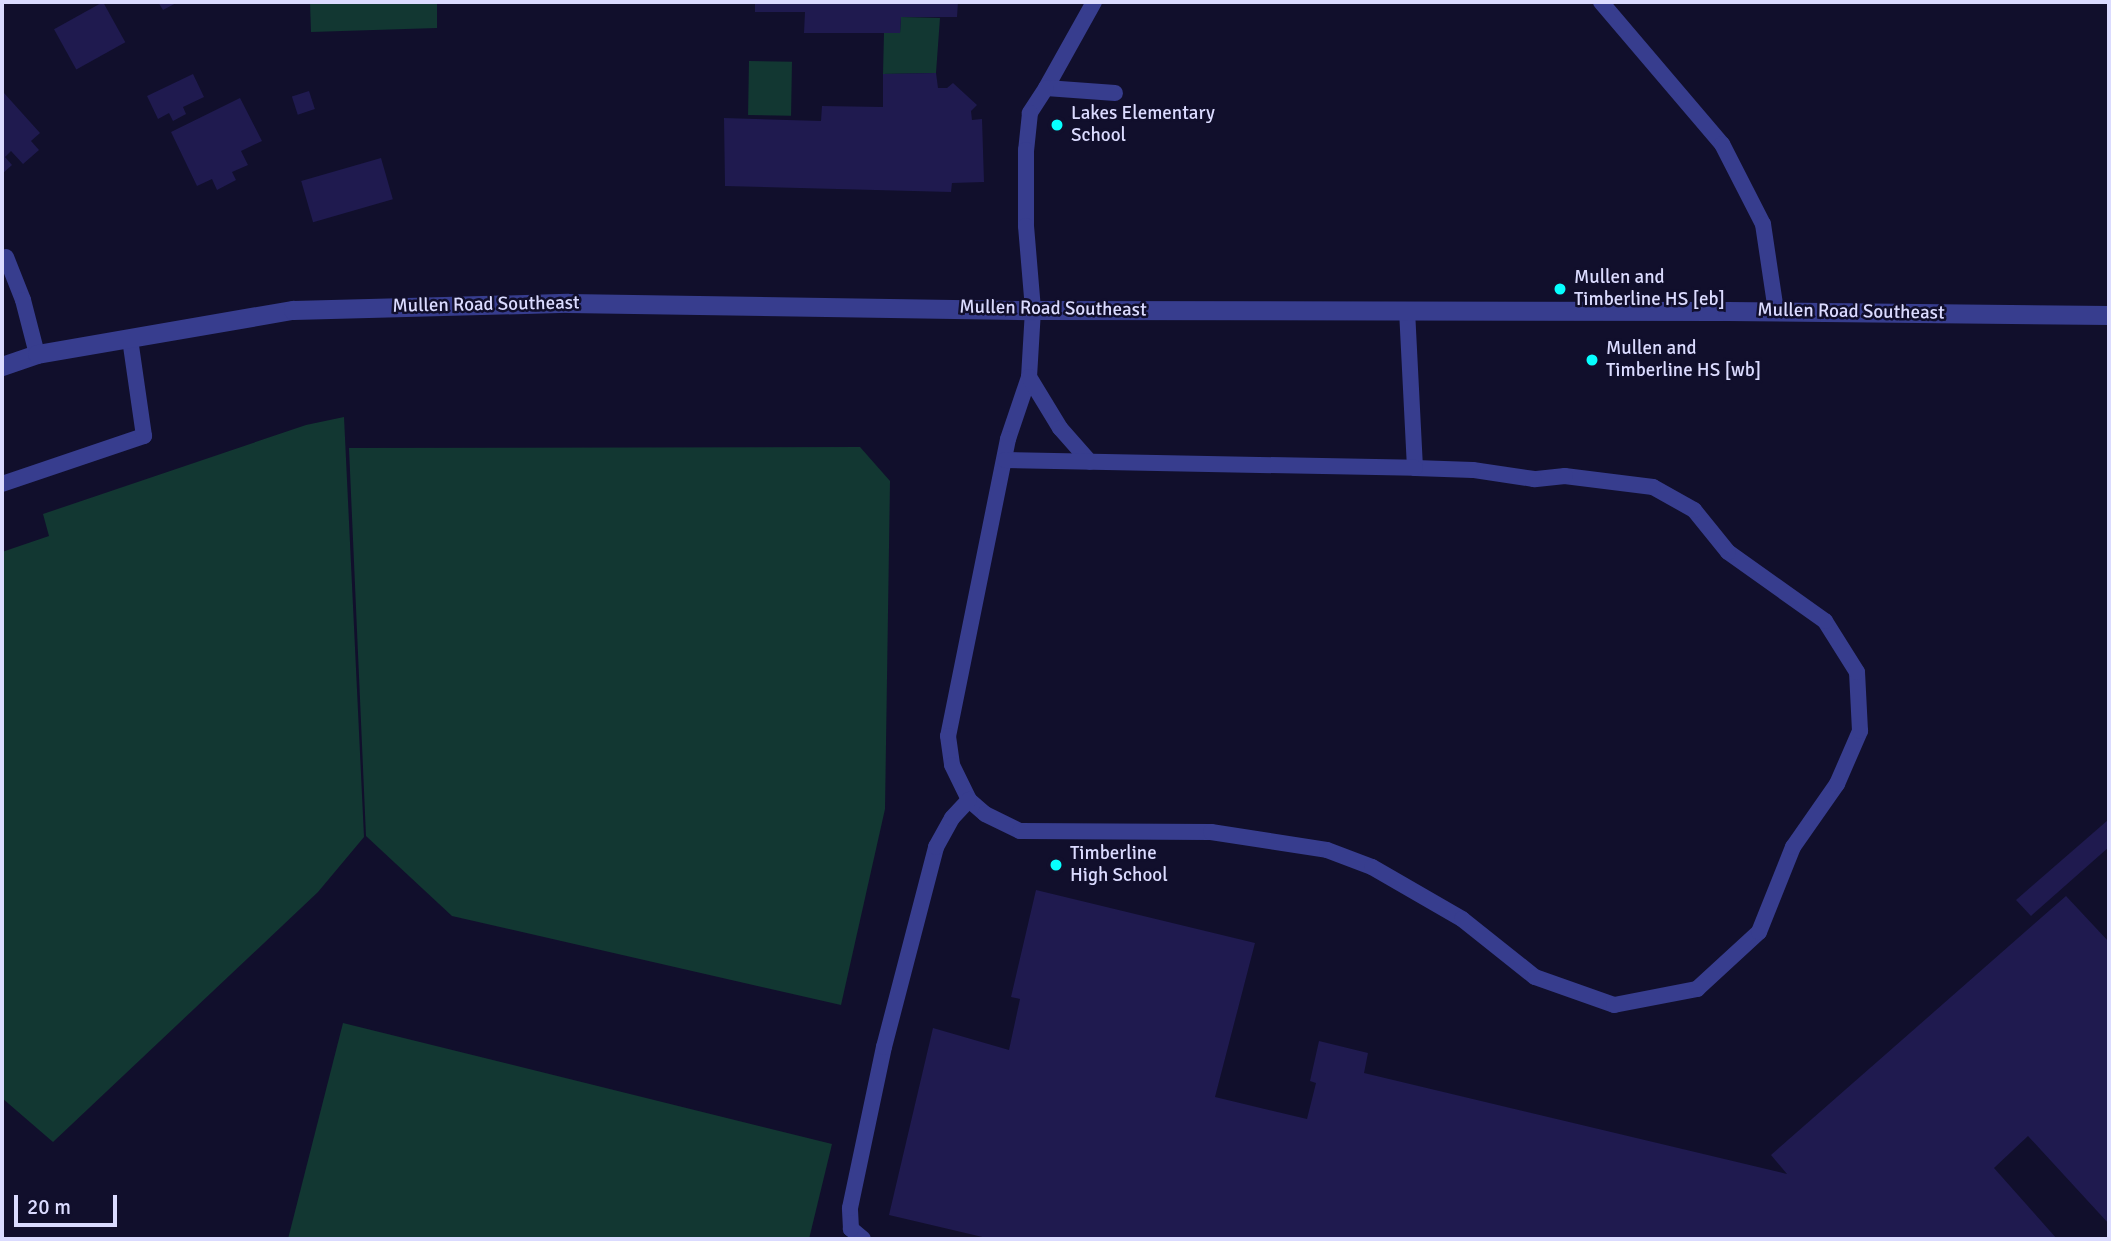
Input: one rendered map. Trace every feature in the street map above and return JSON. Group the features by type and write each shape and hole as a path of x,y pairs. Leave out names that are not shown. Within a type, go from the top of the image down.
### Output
{"street":[{"name":"Mullen Road Southeast","path":"2,366 37,354 293,310 568,303 1033,310 1776,311 2109,315"}],"lane":[{"path":"1005,460 1473,470 1534,479 1565,476 1653,487 1694,510 1728,552 1825,621 1857,672 1860,730 1837,784 1793,847 1759,932 1697,989 1614,1004 1535,977 1501,953 1462,919 1372,867 1327,850 1211,832 1020,831 985,814 969,800 952,765 948,736 1008,439 1029,377 1033,310 1026,226 1026,150 1030,113 1094,2"},
{"path":"1601,2 1722,144 1763,224 1776,311"},
{"path":"1046,88 1115,93"},
{"path":"6,257 23,300 37,354"},
{"path":"1407,311 1415,468"},
{"path":"2,484 144,436 130,339"},
{"path":"1029,377 1060,428 1090,462"},
{"path":"863,1239 851,1229 850,1208 884,1047 936,847 952,818 969,800"}],"green space":[{"path":"310,2 437,2 437,28 311,32"},
{"path":"901,17 940,18 936,73 883,74 884,33 900,33"},
{"path":"749,61 792,62 791,116 748,115"},
{"path":"344,417 364,837 318,892 53,1142 2,1098 2,552 49,536 43,514 306,425"},
{"path":"860,447 890,481 885,809 841,1005 452,916 366,836 349,448"},
{"path":"343,1023 832,1144 809,1239 288,1239"}],"building":[{"path":"103,2 125,42 76,69 54,29"},
{"path":"158,2 178,2 163,10"},
{"path":"755,2 958,2 957,17 901,17 900,33 804,33 805,12 755,12"},
{"path":"936,73 938,88 947,88 953,83 977,105 971,111 972,120 982,119 984,182 952,183 951,192 725,186 724,118 821,121 822,106 883,107 883,74"},
{"path":"193,74 204,97 183,107 186,114 173,121 169,113 158,119 147,96"},
{"path":"309,91 315,109 298,115 292,97"},
{"path":"4,93 40,133 31,141 39,150 23,164 11,151 5,157 12,165 2,174"},
{"path":"240,98 262,141 241,151 248,165 232,172 236,180 217,190 212,179 197,186 171,132"},
{"path":"381,158 393,199 313,222 301,181"},
{"path":"2108,820 2109,847 2031,916 2016,900"},
{"path":"1036,890 1255,943 1215,1097 1307,1119 1316,1083 1310,1081 1319,1041 1368,1053 1364,1073 1787,1174 1771,1155 2066,896 2109,942 2109,1224 2028,1136 1994,1168 2057,1239 991,1239 889,1215 933,1028 1009,1050 1020,999 1011,997"}],"place":[{"name":"Lakes Elementary School","path":"1057,125"},
{"name":"Mullen and Timberline HS [eb]","path":"1560,289"},
{"name":"Mullen and Timberline HS [wb]","path":"1592,360"},
{"name":"Timberline High School","path":"1056,865"}]}
